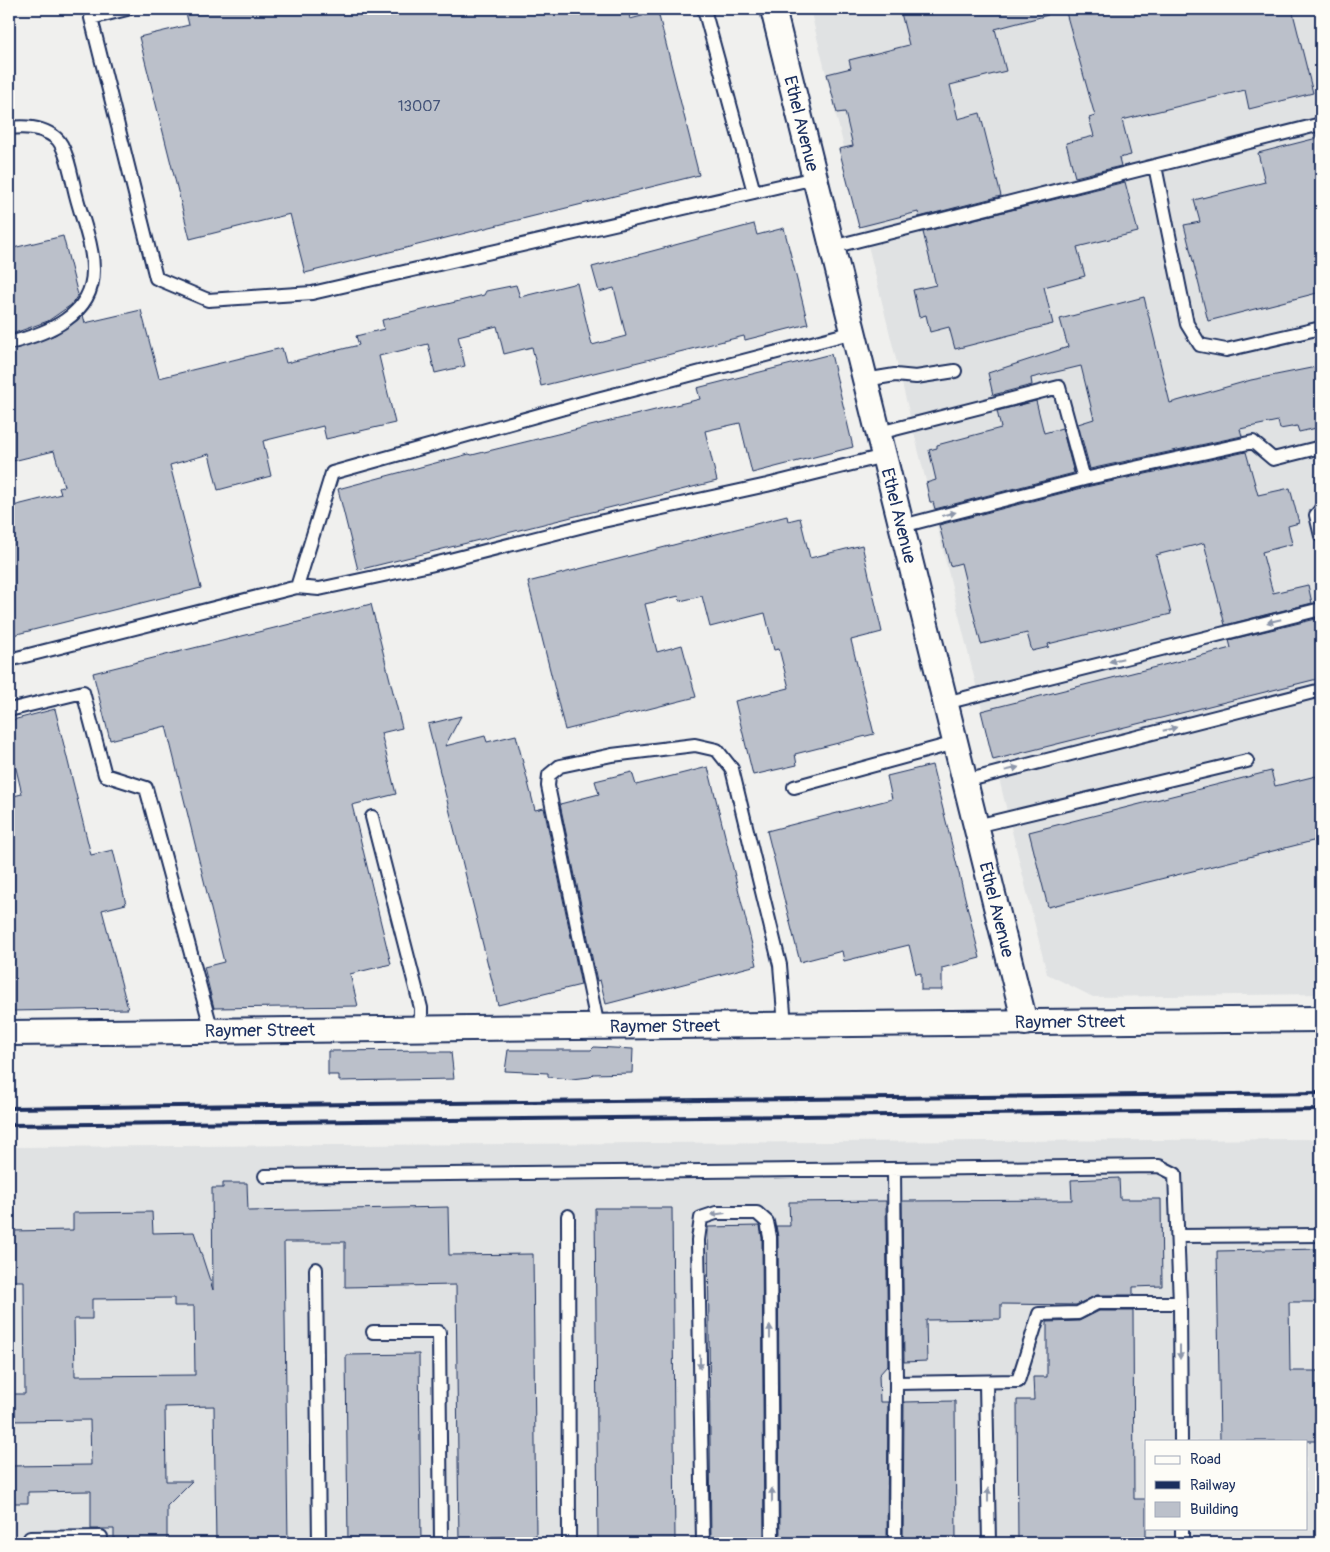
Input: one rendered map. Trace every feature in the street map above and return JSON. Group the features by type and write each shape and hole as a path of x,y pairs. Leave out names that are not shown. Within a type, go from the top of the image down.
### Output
{"street":[{"name":"Ethel Avenue","path":"773,9 1025,1023"},
{"name":"Raymer Street","path":"9,1032 1321,1019"}],"lane":[{"path":"127,9 90,13 156,278 208,300 312,293 815,178"},
{"path":"704,9 754,192"},
{"path":"832,248 1321,124"},
{"path":"9,128 43,130 58,139 66,155 90,248 93,270 92,287 77,312 44,332 9,343"},
{"path":"1155,166 1186,324 1200,345 1226,350 1321,328"},
{"path":"297,587 332,473 582,403 854,332"},
{"path":"865,380 895,375 916,377 955,371"},
{"path":"879,433 1059,387 1084,479"},
{"path":"902,526 1084,479 1253,442 1273,459 1321,447"},
{"path":"9,660 297,587 319,589 430,565 603,521 767,485 884,456"},
{"path":"1321,509 1316,515 1321,536"},
{"path":"945,703 1321,609"},
{"path":"965,781 1321,690"},
{"path":"9,710 83,692 106,775 146,788 212,1030"},
{"path":"794,787 956,744"},
{"path":"598,1027 548,786 549,775 560,766 612,755 695,745 716,750 732,769 780,965 786,1025"},
{"path":"976,826 1247,762"},
{"path":"372,817 421,1008 422,1029"},
{"path":"265,1176 1159,1166 1175,1174 1180,1303 1181,1440"},
{"path":"894,1170 895,1543"},
{"path":"703,1543 698,1240 701,1218 716,1213 757,1213 767,1222 770,1237 772,1543"},
{"path":"568,1216 569,1543"},
{"path":"1178,1236 1321,1235"},
{"path":"316,1269 319,1543"},
{"path":"896,1383 1018,1381 1039,1314 1078,1313 1096,1303 1180,1303"},
{"path":"373,1332 439,1332 441,1543"},
{"path":"986,1382 989,1543"},
{"path":"1182,1530 1182,1543"},
{"path":"30,1538 101,1537 101,1543"}],"shaded area":[{"path":"810,9 1321,9 1321,994 1093,997 1047,974"},
{"path":"1321,1139 1321,1543 9,1543 9,1147"}],"building":[{"path":"201,9 628,9 630,19 658,12 699,175 305,273 290,214 190,239 139,37 189,25 186,13"},
{"path":"900,9 1048,9 1048,15 995,29 1006,71 950,85 958,119 980,113 1001,196 919,217 918,212 859,227 839,149 853,146 845,112 837,113 827,74 851,68 849,60 909,45"},
{"path":"1065,9 1292,9 1313,93 1249,109 1245,90 1122,120 1131,155 1119,158 1121,166 1075,177 1066,143 1094,136 1089,118 1095,116"},
{"path":"1321,137 1321,292 1208,321 1184,225 1200,222 1194,200 1265,182 1258,153"},
{"path":"1125,182 1138,232 1077,247 1085,276 1044,287 1053,324 955,349 949,327 930,332 926,315 919,317 913,290 936,285 923,232"},
{"path":"754,224 757,235 784,228 808,324 745,340 744,336 541,386 532,347 504,354 497,326 458,336 465,366 435,373 428,344 379,356 395,423 326,439 323,426 263,441 271,476 218,490 209,454 170,465 201,588 9,636 9,507 61,494 59,488 64,486 54,451 9,462 9,351 55,335 83,315 85,323 141,310 159,378 282,348 286,363 359,345 356,336 384,329 382,320 484,295 486,291 516,285 520,297 577,283 592,345 626,336 614,288 599,292 592,267"},
{"path":"63,236 78,295 71,305 48,321 9,335 9,249"},
{"path":"1144,297 1170,403 1251,380 1321,366 1321,427 1299,432 1297,426 1280,429 1278,421 1240,429 1242,436 1090,469 1078,424 1094,419 1081,366 1031,378 1032,385 993,395 988,373 1068,347 1060,319"},
{"path":"831,354 853,447 752,473 740,423 705,431 717,481 358,570 338,489 469,454 472,455 700,399 697,388"},
{"path":"1036,401 1044,433 1062,428 1074,473 935,509 933,502 930,502 926,483 936,480 929,450 937,448 937,445 1001,428 997,411"},
{"path":"1246,452 1258,495 1290,488 1299,523 1288,526 1292,544 1262,552 1273,593 1308,585 1312,603 1225,625 1204,543 1156,555 1171,614 1048,644 1049,647 1032,651 1027,633 981,644 961,563 950,566 939,525 1086,487"},
{"path":"787,516 788,521 800,518 810,558 862,545 882,632 851,640 874,734 795,754 797,765 753,775 735,701 789,688 779,649 774,650 765,613 710,627 702,596 680,601 679,596 645,604 657,652 682,645 696,697 565,730 528,582"},
{"path":"371,604 402,728 381,733 396,794 352,805 391,964 350,974 358,1006 214,1008 204,967 224,962 166,726 110,740 93,673"},
{"path":"1316,619 1318,627 1321,626 1321,678 993,760 981,711 1231,648 1229,640"},
{"path":"55,709 91,855 113,850 126,904 102,910 128,1009 11,1011 9,1001 9,797 22,794 9,739 9,721"},
{"path":"461,716 445,746 485,736 487,742 516,735 535,810 544,808 581,985 498,1005 428,724"},
{"path":"932,765 980,958 942,968 942,990 921,990 921,973 916,974 909,945 844,961 842,951 800,962 767,831 892,799 887,776"},
{"path":"708,767 757,965 606,1004 600,980 597,981 560,804 599,794 595,781 632,772 636,785"},
{"path":"1271,771 1275,786 1316,776 1321,795 1321,839 1048,907 1029,832"},
{"path":"594,1047 633,1049 632,1073 593,1074 590,1077 571,1079 548,1077 548,1073 505,1071 508,1050 591,1050"},
{"path":"428,1050 428,1052 451,1052 454,1079 339,1081 339,1075 328,1075 328,1051"},
{"path":"1119,1178 1120,1199 1161,1199 1162,1286 1133,1287 1133,1295 1097,1295 1076,1305 1001,1304 1001,1319 926,1320 927,1361 904,1362 902,1201 1072,1200 1071,1180"},
{"path":"223,1183 247,1183 248,1211 448,1207 449,1255 533,1254 536,1536 491,1537 491,1543 459,1543 456,1285 345,1287 345,1242 284,1242 288,1543 216,1543 214,1406 165,1407 166,1481 192,1481 167,1506 167,1543 114,1543 114,1529 91,1529 91,1491 28,1492 28,1503 9,1503 9,1466 91,1465 90,1420 9,1421 9,1394 25,1394 24,1281 9,1281 9,1231 73,1230 73,1213 152,1212 153,1233 194,1232 213,1290 212,1188 223,1188","holes":["174,1298 174,1306 194,1306 195,1375 75,1376 74,1319 92,1319 92,1299"]},
{"path":"886,1201 888,1365 879,1375 880,1402 888,1402 887,1543 780,1543 778,1237 776,1226 790,1226 789,1202"},
{"path":"595,1208 672,1208 675,1543 598,1543"},
{"path":"760,1226 762,1238 764,1543 711,1543 708,1227"},
{"path":"1321,1249 1321,1302 1289,1302 1290,1371 1321,1371 1321,1441 1220,1440 1217,1251"},
{"path":"1099,1311 1133,1311 1134,1499 1145,1499 1146,1543 1018,1543 1017,1400 1034,1400 1033,1377 1047,1377 1047,1322 1079,1321"},
{"path":"419,1354 421,1543 348,1543 346,1355"},
{"path":"955,1401 956,1543 903,1543 904,1402"}],"railway":[{"path":"9,1108 1321,1093"},
{"path":"9,1125 1321,1110"}]}
